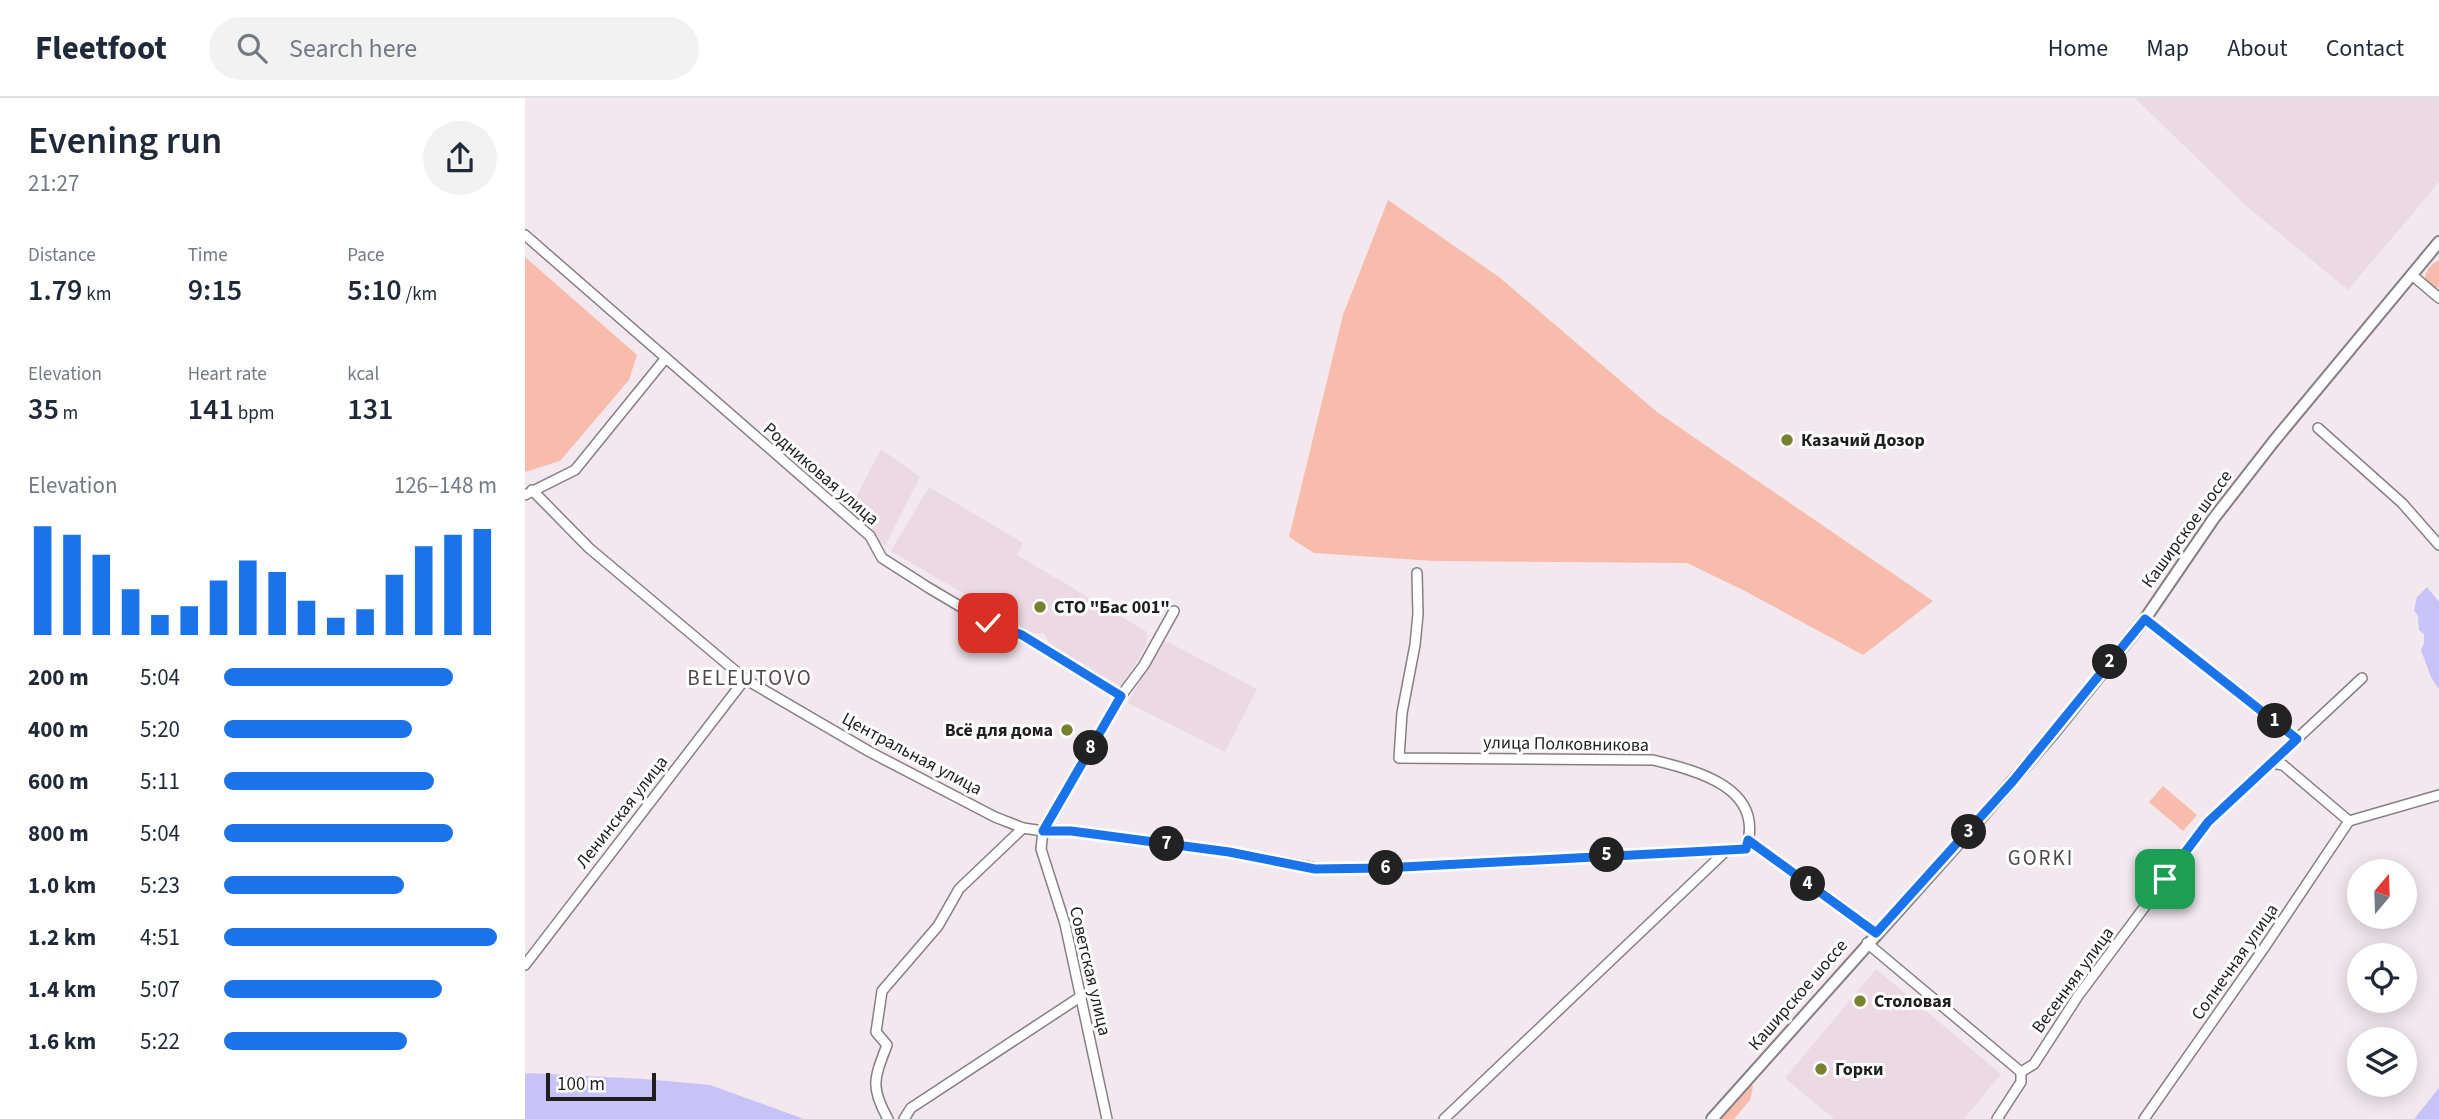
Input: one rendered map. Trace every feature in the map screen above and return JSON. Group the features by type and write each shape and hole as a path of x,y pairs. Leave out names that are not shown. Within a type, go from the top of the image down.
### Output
{"main road":[{"name":"Каширское шоссе","path":"1712,1119 2035,755 2145,619 2214,518 2274,441 2439,242"}],"street":[{"name":"Родниковая улица","path":"525,235 870,536 883,558 988,623 1022,635 1121,696"},
{"path":"2411,275 2439,298"},
{"path":"529,492 575,470 665,359"},
{"path":"2318,428 2402,503 2439,545"},
{"name":"Центральная улица","path":"529,492 589,548 745,679 870,752 995,817 1023,828 1071,831 1229,852 1315,869 1727,850"},
{"name":"улица Полковникова","path":"1417,573 1416,634 1402,713 1399,758 1653,760 1690,769 1742,799 1750,819 1748,840"},
{"path":"1043,831 1174,611"},
{"path":"2145,619 2297,739"},
{"name":"Весенняя улица","path":"1997,1119 2021,1082 2021,1072 2034,1064 2078,996 2208,822 2363,678"},
{"name":"Ленинская улица","path":"525,965 745,679"},
{"path":"2271,763 2283,765 2349,821 2439,795"},
{"name":"Солнечная улица","path":"2144,1119 2265,948 2349,821"},
{"path":"888,1119 876,1096 877,1071 887,1045 876,1032 882,991 938,926 959,889 1023,828"},
{"name":"Советская улица","path":"1043,831 1041,849 1065,924 1107,1119"},
{"path":"1444,1119 1727,850 1746,849 1748,840 1876,933"},
{"path":"1867,943 2021,1072"},
{"path":"904,1119 911,1108 1080,998"}],"shaded area":[{"path":"2135,98 2439,98 2439,182 2348,290 2243,203"},
{"path":"1388,200 1499,277 1657,412 1933,601 1863,655 1687,563 1434,561 1314,553 1289,537 1343,315"},
{"path":"525,257 637,355 629,380 560,461 525,472"},
{"path":"2439,260 2439,287 2432,289 2424,284 2425,276 2430,267"},
{"path":"881,449 920,477 885,546 848,513"},
{"path":"929,487 1023,543 1017,555 1147,632 1146,645 1123,686 1115,685 1052,648 1044,634 1030,633 1016,625 988,620 980,603 891,551"},
{"path":"2427,587 2439,602 2439,689 2431,677 2421,650 2424,634 2419,630 2418,616 2414,610 2417,597"},
{"path":"1162,639 1257,689 1225,752 1128,703"},
{"path":"2163,786 2197,815 2183,831 2149,802"},
{"path":"1876,969 2001,1074 1964,1119 1834,1119 1785,1078"},
{"path":"525,1074 710,1085 804,1119 525,1119"},
{"path":"1751,1083 1753,1087 1750,1100 1734,1119 1719,1119"},
{"path":"2439,1088 2439,1119 2414,1119"}],"place":[{"name":"Казачий Дозор","path":"1787,440"},
{"name":"СТО \"Бас 001\"","path":"1040,607"},
{"name":"Всё для дома","path":"1067,730"},
{"name":"Столовая","path":"1860,1001"},
{"name":"Горки","path":"1821,1069"}],"district":[{"name":"BELEUTOVO","path":"750,678"},
{"name":"GORKI","path":"2041,858"}],"route":[{"path":"988,623 1022,635 1121,696 1043,831 1071,831 1229,852 1315,869 1384,868 1746,849 1748,840 1876,933 2013,781 2145,619 2297,739 2208,822 2165,879"}]}
